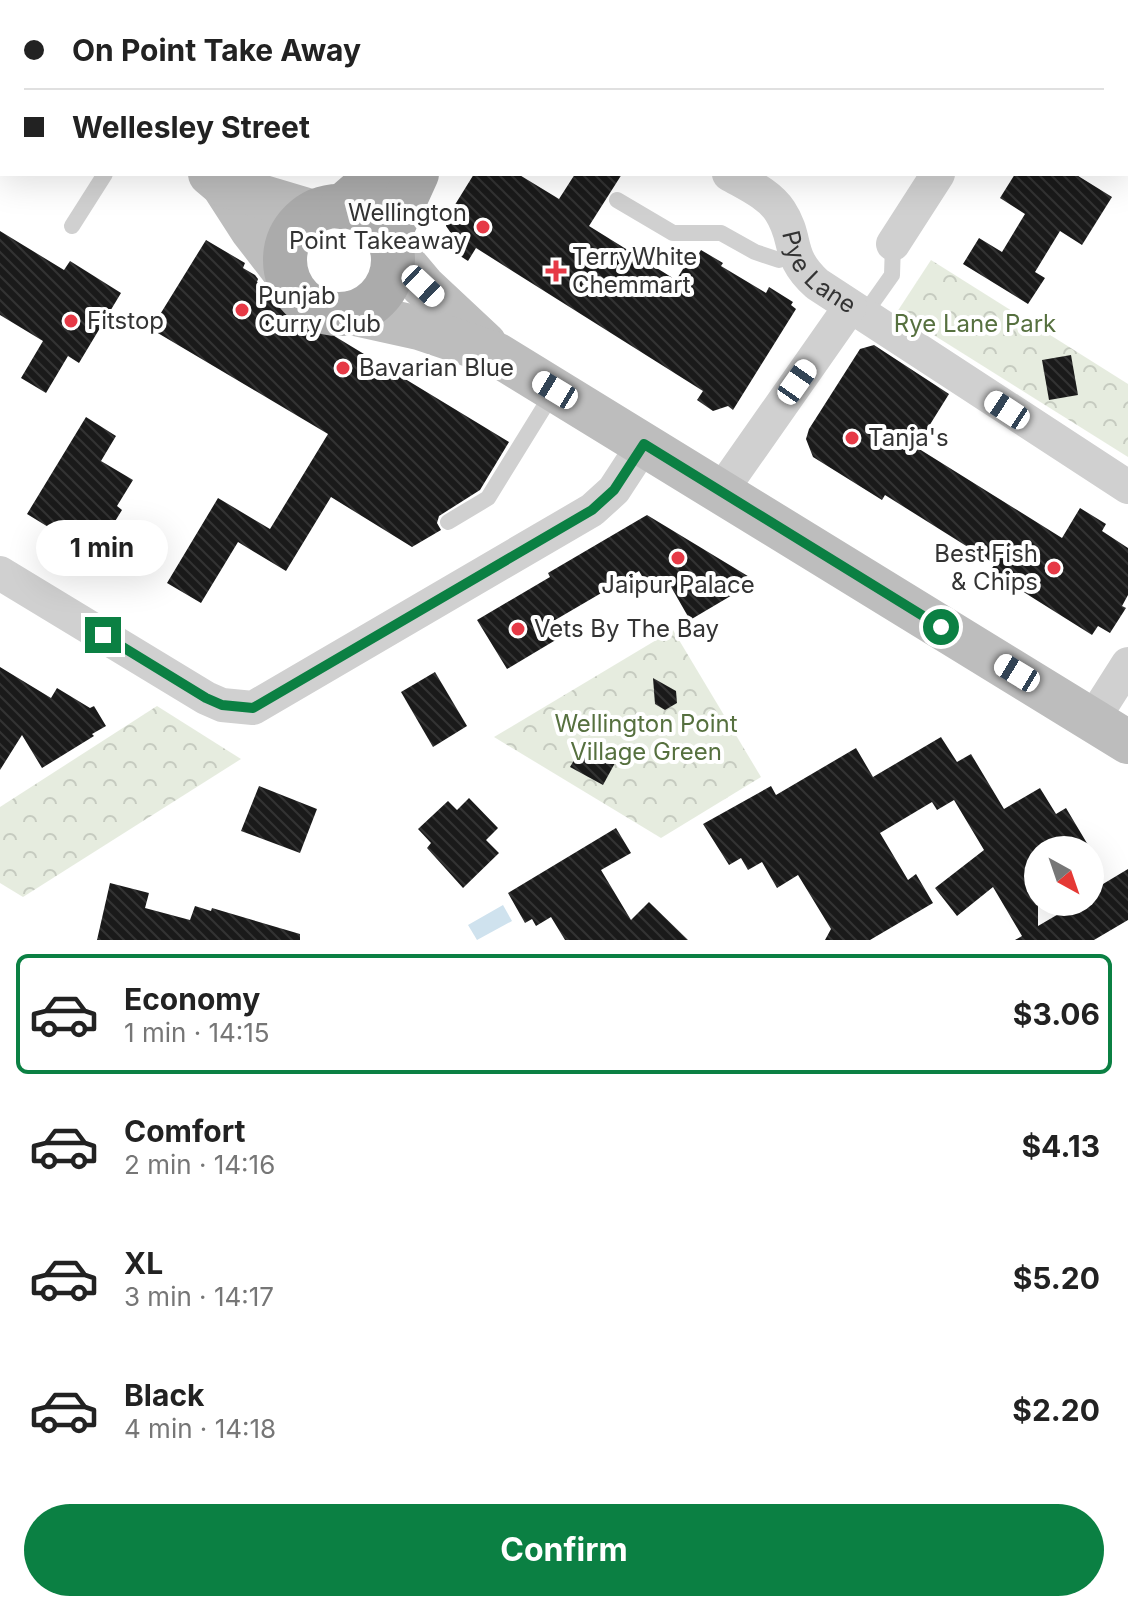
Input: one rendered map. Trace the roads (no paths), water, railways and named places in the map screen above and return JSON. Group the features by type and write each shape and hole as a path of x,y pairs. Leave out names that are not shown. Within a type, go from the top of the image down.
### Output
{"main road":[{"path":"286,274 285,256 289,238 299,223 328,210 376,176"},
{"path":"351,313 366,307 379,296 388,282 392,266 390,244 416,176"},
{"path":"216,179 328,210 365,213 378,224 423,286 496,354 1110,730"},
{"path":"216,179 286,274 292,289 318,311 351,313 419,328 496,354"}],"street":[{"name":"Pye Lane","path":"732,176 769,199 780,211 794,255 809,278 1128,487"},
{"path":"893,244 937,176"},
{"path":"721,491 856,311"},
{"path":"0,573 206,698 240,708 253,708 592,510 614,490 644,444"},
{"path":"1110,730 1128,664"}],"lane":[{"path":"72,226 104,176"},
{"path":"617,200 673,233 721,233 755,252 779,260 794,255"},
{"path":"856,311 892,275 893,244"},
{"path":"448,522 488,498 555,390"}],"water":[{"path":"503,905 512,921 477,940 468,925"}],"place":[{"name":"Wellington Point Takeaway","path":"483,227"},
{"name":"TerryWhite Chemmart","path":"556,271"},
{"name":"Punjab Curry Club","path":"242,310"},
{"name":"Fitstop","path":"71,321"},
{"name":"Bavarian Blue","path":"343,368"},
{"name":"Tanja's","path":"852,438"},
{"name":"Jaipur Palace","path":"678,558"},
{"name":"Best Fish & Chips","path":"1054,568"},
{"name":"Vets By The Bay","path":"518,629"}],"park label":[{"name":"Rye Lane Park","path":"975,324"},
{"name":"Wellington Point Village Green","path":"646,738"}]}
